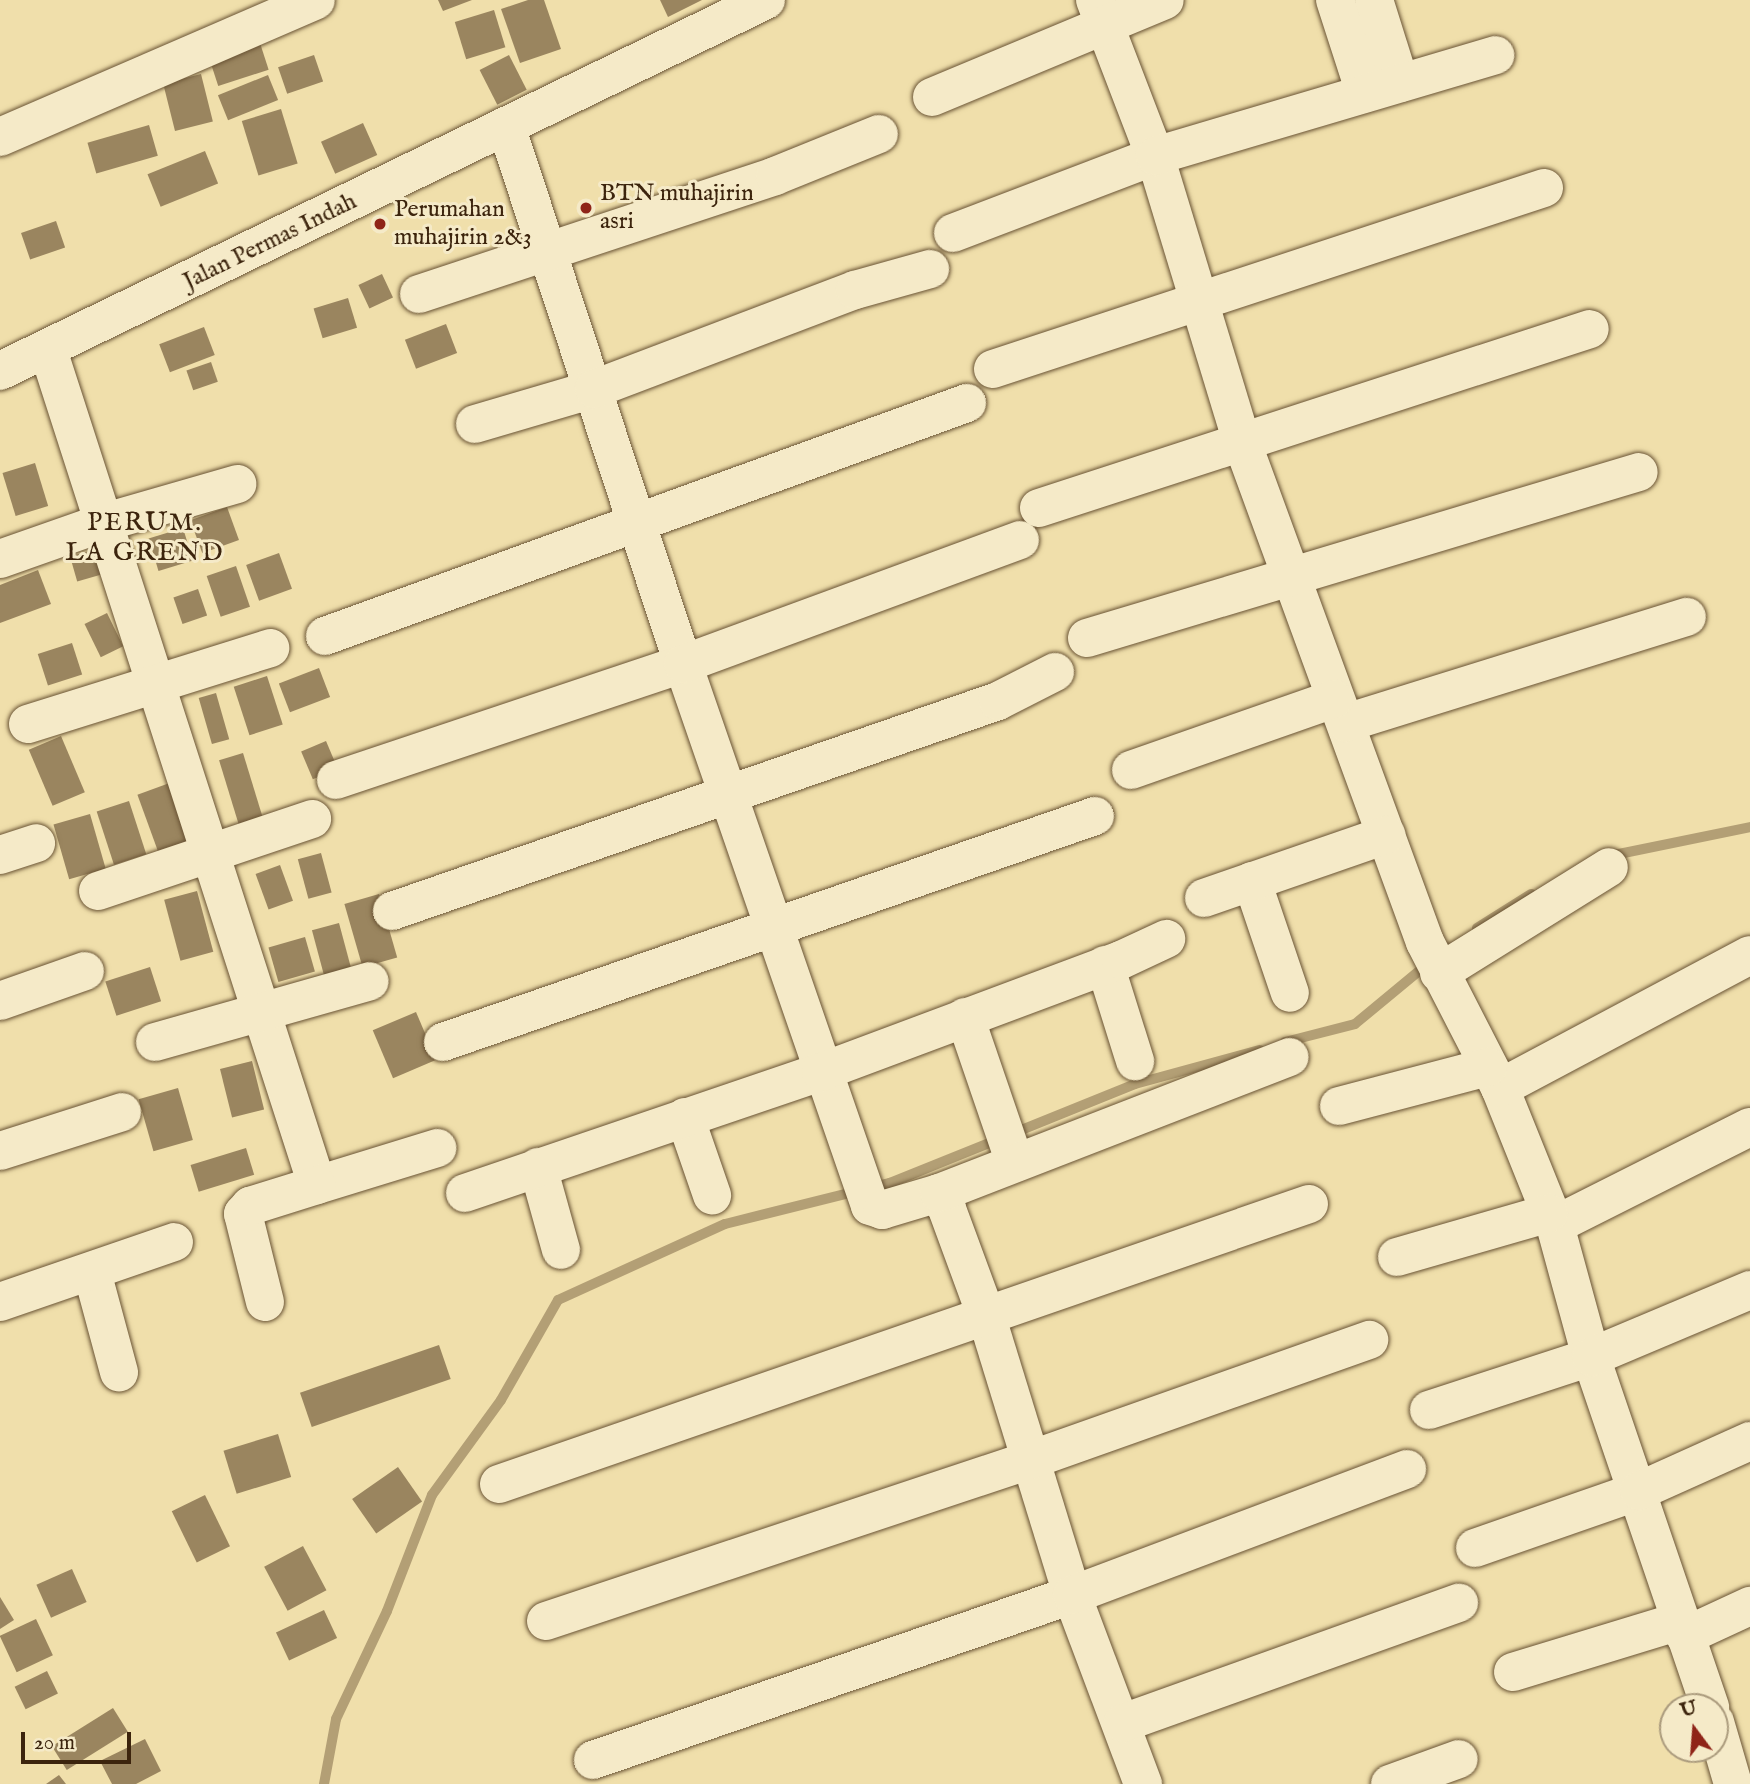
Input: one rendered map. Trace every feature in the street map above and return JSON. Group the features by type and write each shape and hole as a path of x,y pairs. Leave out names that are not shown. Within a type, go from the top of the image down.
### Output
{"street":[{"path":"0,137 316,0"},
{"name":"Jalan Permas Indah","path":"0,371 766,0"},
{"path":"932,97 1100,13 1165,0"},
{"path":"1335,0 1383,88"},
{"path":"1374,0 1383,88"},
{"path":"1100,13 1155,156 1242,442 1432,958 1494,1077 1552,1219 1591,1357 1639,1491 1705,1693"},
{"path":"953,233 1155,156 1495,55"},
{"path":"506,126 683,664 821,1072 870,1206 883,1210 939,1193 1013,1156 1290,1057"},
{"path":"419,294 775,176 879,134"},
{"path":"992,369 1200,304 1544,188"},
{"path":"475,424 594,389 855,290 930,269"},
{"path":"1039,508 1590,329"},
{"path":"48,350 317,1185"},
{"path":"325,636 967,403"},
{"path":"1087,638 1639,472"},
{"path":"0,559 102,523 237,484"},
{"path":"336,780 683,664 1020,540"},
{"path":"1131,770 1687,617"},
{"path":"28,724 270,648"},
{"path":"392,911 729,797 998,701 1055,673"},
{"path":"443,1042 1095,817"},
{"path":"98,891 312,819"},
{"path":"1204,898 1386,835"},
{"path":"0,855 36,843"},
{"path":"1432,958 1609,867"},
{"path":"1252,881 1290,993"},
{"path":"465,1193 821,1072 1105,965 1166,939"},
{"path":"1339,1106 1494,1077 1750,955"},
{"path":"1105,965 1135,1061"},
{"path":"0,1001 85,971"},
{"path":"155,1042 262,1014 370,981"},
{"path":"965,1017 1013,1156"},
{"path":"0,1151 122,1112"},
{"path":"685,1117 712,1195"},
{"path":"1397,1257 1552,1219 1750,1128"},
{"path":"265,1302 243,1214 250,1206 437,1148"},
{"path":"538,1167 561,1250"},
{"path":"939,1193 987,1318 1072,1595 1123,1723 1143,1784"},
{"path":"499,1485 987,1318 1309,1204"},
{"path":"0,1302 174,1242"},
{"path":"92,1272 119,1373"},
{"path":"1429,1410 1591,1357 1750,1290"},
{"path":"546,1621 1030,1460 1369,1340"},
{"path":"1475,1548 1639,1491 1750,1441"},
{"path":"593,1760 1072,1595 1407,1469"},
{"path":"1123,1723 1459,1603"},
{"path":"1513,1672 1683,1628 1750,1606"},
{"path":"1390,1784 1459,1759"}],"building":[{"path":"438,0 472,0 443,11"},
{"path":"528,0 544,0 561,49 520,63 501,9"},
{"path":"660,0 702,0 668,17"},
{"path":"494,10 505,47 466,59 455,22"},
{"path":"260,43 269,70 218,86 210,59"},
{"path":"314,55 323,81 287,94 278,67"},
{"path":"509,55 527,90 497,105 480,70"},
{"path":"201,74 213,122 175,131 163,83"},
{"path":"268,75 278,100 228,120 218,95"},
{"path":"281,109 298,164 258,175 242,121"},
{"path":"363,123 377,155 335,174 321,142"},
{"path":"149,125 158,156 96,173 87,143"},
{"path":"205,151 218,183 161,207 148,174"},
{"path":"56,221 65,247 30,260 21,233"},
{"path":"382,274 393,298 369,309 358,285"},
{"path":"348,298 357,328 323,338 314,309"},
{"path":"446,324 457,353 416,369 405,340"},
{"path":"204,327 215,355 170,372 159,344"},
{"path":"211,362 218,382 193,390 186,370"},
{"path":"35,463 48,506 16,516 2,473"},
{"path":"227,507 239,540 202,553 190,520"},
{"path":"183,528 193,561 159,571 149,539"},
{"path":"96,549 103,574 77,581 70,556"},
{"path":"279,553 292,589 259,601 246,565"},
{"path":"236,566 250,607 221,617 207,576"},
{"path":"38,570 51,604 0,623 0,585"},
{"path":"198,589 207,615 183,624 173,597"},
{"path":"107,613 123,646 101,657 85,624"},
{"path":"72,643 82,674 48,686 38,654"},
{"path":"319,668 330,697 290,712 279,683"},
{"path":"267,676 283,725 249,735 234,687"},
{"path":"216,693 229,739 212,744 199,698"},
{"path":"61,736 85,792 53,806 29,750"},
{"path":"326,741 338,769 313,779 301,752"},
{"path":"243,753 263,818 239,825 219,760"},
{"path":"175,781 199,848 162,861 137,795"},
{"path":"129,801 146,854 114,865 97,812"},
{"path":"90,814 106,869 69,879 53,824"},
{"path":"321,853 332,893 308,899 298,859"},
{"path":"280,865 293,901 269,910 256,874"},
{"path":"197,891 213,952 180,961 164,900"},
{"path":"379,894 397,957 363,967 344,904"},
{"path":"339,923 352,973 325,980 312,930"},
{"path":"305,937 315,972 278,982 268,947"},
{"path":"150,967 161,1001 116,1016 105,982"},
{"path":"416,1012 436,1060 393,1078 373,1030"},
{"path":"252,1061 264,1110 232,1117 220,1069"},
{"path":"178,1088 193,1140 153,1151 139,1099"},
{"path":"246,1148 254,1175 199,1192 191,1165"},
{"path":"439,1345 451,1379 312,1427 300,1393"},
{"path":"278,1434 291,1477 237,1494 223,1451"},
{"path":"398,1467 422,1501 376,1534 352,1499"},
{"path":"205,1495 230,1546 197,1562 172,1511"},
{"path":"303,1546 326,1590 288,1611 264,1567"},
{"path":"72,1569 87,1602 51,1618 36,1585"},
{"path":"0,1597 14,1620 0,1629"},
{"path":"324,1610 337,1638 289,1660 276,1632"},
{"path":"36,1619 53,1655 17,1672 0,1636"},
{"path":"47,1671 58,1693 26,1709 15,1687"},
{"path":"113,1708 128,1732 67,1770 52,1746"},
{"path":"145,1739 161,1771 136,1784 112,1784 100,1761"},
{"path":"59,1775 66,1784 46,1784"}],"waterway":[{"path":"1609,856 1750,827"},
{"path":"1477,928 1531,894"},
{"path":"1285,1042 1355,1024 1430,962"},
{"path":"324,1784 336,1719 387,1611 432,1495 501,1400 558,1300 725,1224 890,1183 1135,1084 1259,1050"}],"place":[{"name":"BTN muhajirin asri","path":"586,208"},
{"name":"Perumahan muhajirin 2&3","path":"380,224"}],"district":[{"name":"PERUM. LA GREND","path":"145,538"}]}
